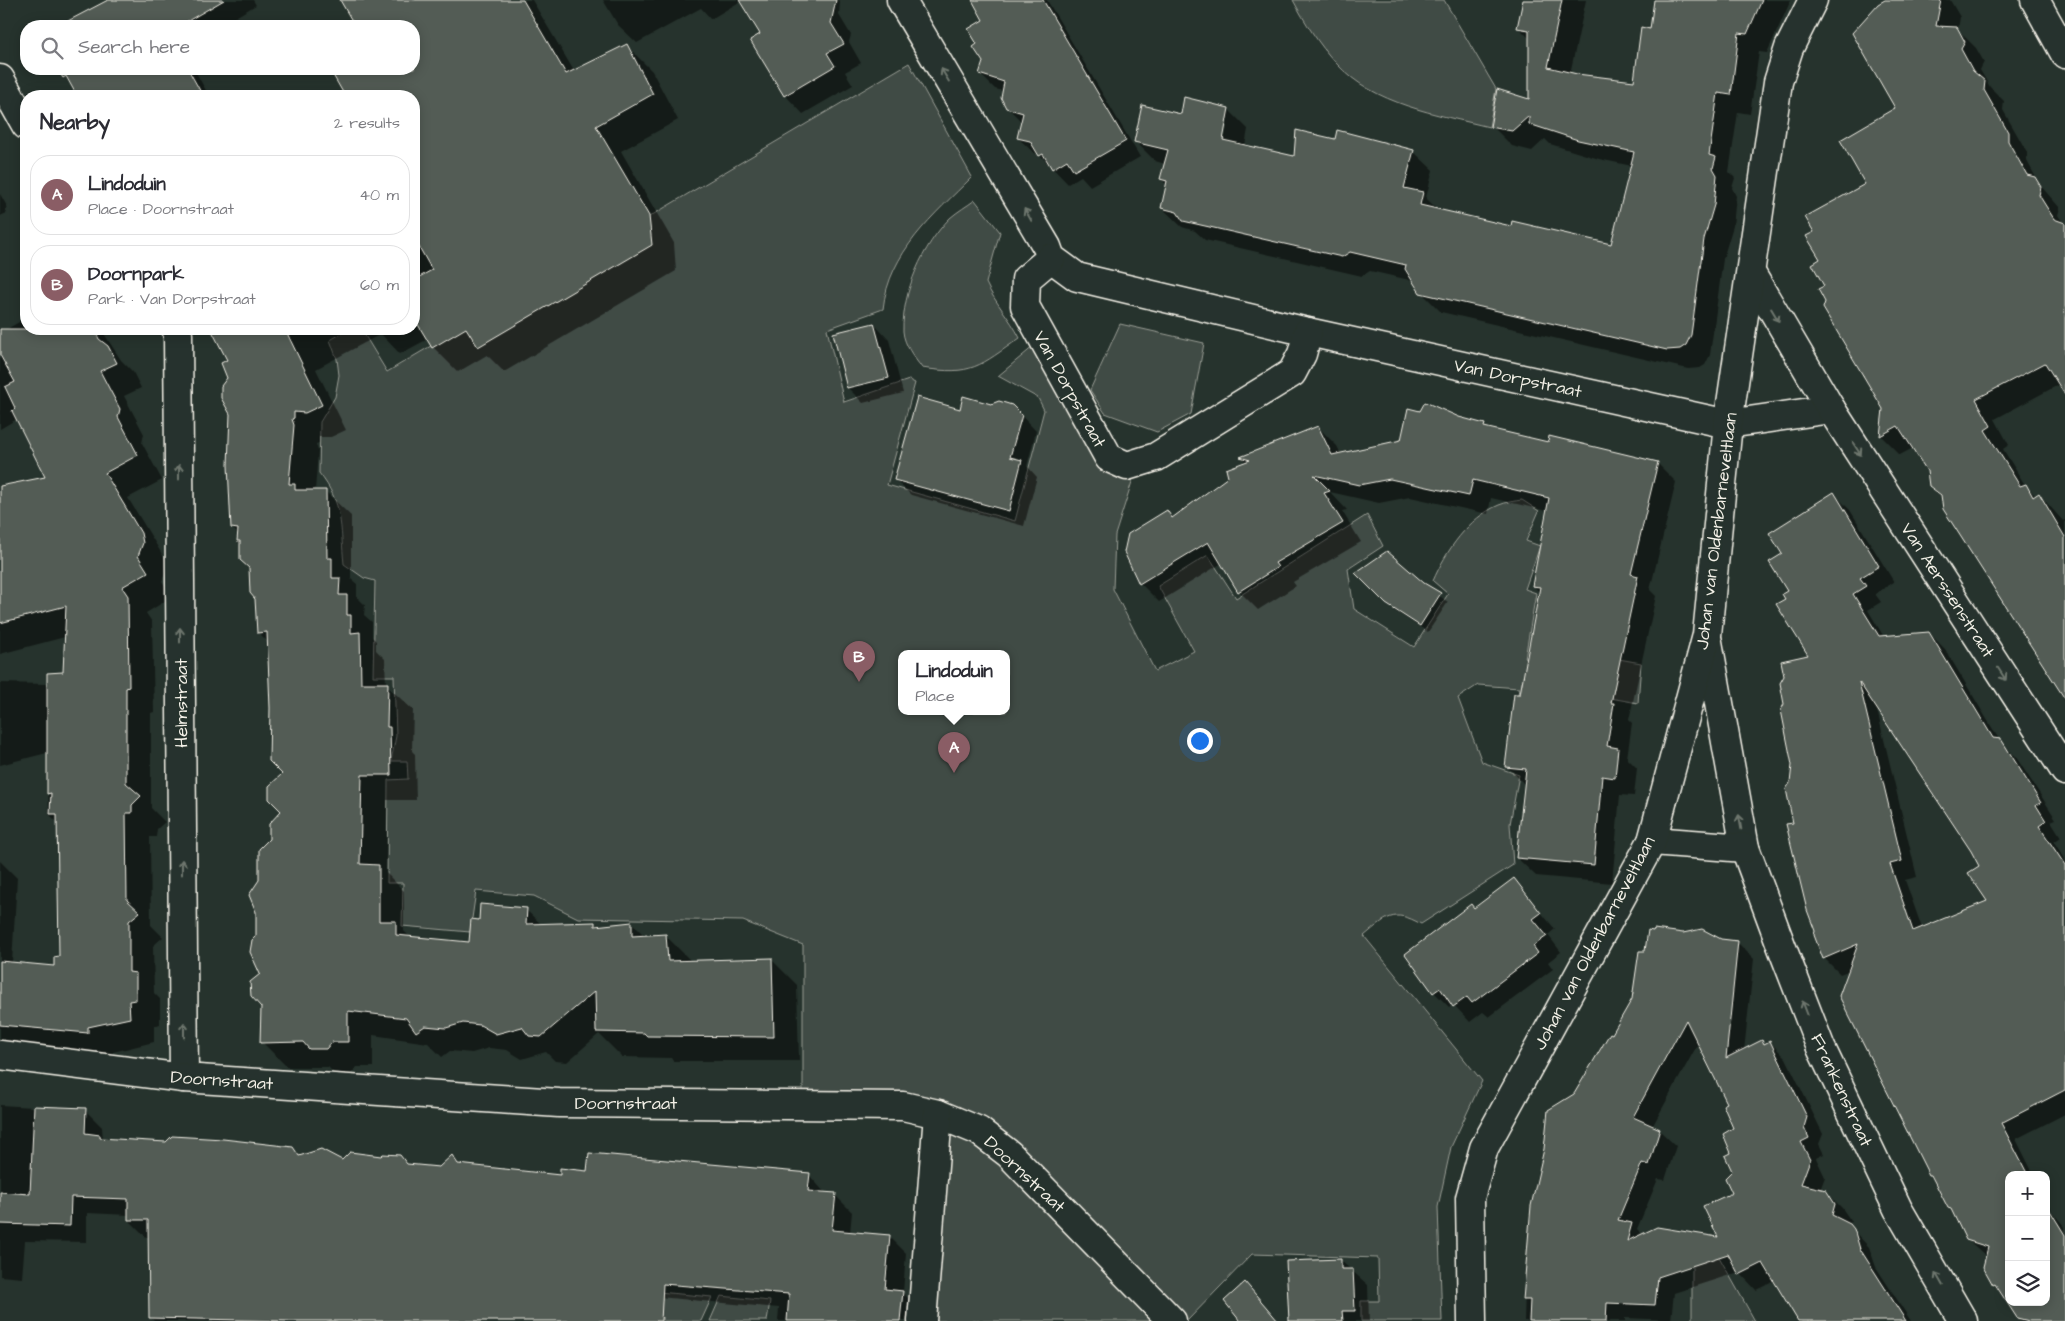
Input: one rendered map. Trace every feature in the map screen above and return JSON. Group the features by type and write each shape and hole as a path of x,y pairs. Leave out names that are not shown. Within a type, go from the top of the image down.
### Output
{"street":[{"name":"Van Dorpstraat","path":"901,0 1047,247 1051,258 1077,278 1308,332 1728,424"},
{"name":"Johan van Oldenbarneveltlaan","path":"1472,1321 1470,1198 1484,1148 1652,841 1707,635 1728,424 1778,82 1789,48 1813,0"},
{"path":"2034,0 2065,54"},
{"path":"0,79 20,114"},
{"name":"Van Dorpstraat","path":"1051,258 1026,279 1025,306 1109,458 1127,466 1156,457 1292,374 1302,354 1308,332"},
{"name":"Van Aerssenstraat","path":"1751,273 1831,408 2065,771"},
{"name":"Helmstraat","path":"178,335 184,1078"},
{"path":"1728,424 1831,408"},
{"name":"Frankenstraat","path":"1707,635 1745,848 1821,1048 1898,1209 1963,1321"},
{"path":"1652,841 1745,848"},
{"name":"Doornstraat","path":"0,1055 184,1078 560,1103 904,1106 938,1114 979,1131 1009,1154 1172,1321"},
{"path":"922,1321 938,1114"}],"shaded area":[{"path":"1293,0 1444,0 1496,89 1489,127 1407,106 1369,89 1351,77 1324,49"},
{"path":"909,63 972,177 929,220 904,252 894,270 887,289 883,309 827,329 844,402 909,380 915,383 887,485 1015,521 1044,410 1038,398 998,376 1040,341 1105,458 1137,466 1115,535 1113,589 1155,671 1194,651 1158,586 1208,555 1236,598 1367,515 1383,546 1348,569 1354,609 1414,647 1448,594 1433,581 1451,547 1468,527 1488,511 1508,502 1522,500 1539,511 1526,541 1540,546 1525,589 1536,593 1525,658 1564,665 1569,650 1641,663 1638,703 1577,692 1517,702 1519,688 1478,685 1458,698 1482,762 1519,775 1510,824 1513,865 1421,924 1403,917 1390,917 1364,936 1482,1081 1451,1147 1438,1207 1442,1321 1361,1321 1361,1301 1379,1301 1378,1258 1252,1254 1187,1321 1174,1321 983,1130 803,1104 803,945 743,921 578,918 534,896 476,891 470,932 402,926 403,883 387,883 388,780 408,779 407,761 391,761 396,736 394,676 373,676 375,581 364,578 344,564 337,505 327,484 319,473 320,422 335,397 339,375 337,359 330,340 339,335 365,335 387,372"},
{"path":"975,200 1000,232 986,283 1020,338 995,356 975,367 953,371 922,368 907,346 903,331 906,301 910,285 923,255 940,229 953,215"},
{"path":"1120,324 1204,343 1191,414 1157,432 1105,413 1090,390"},
{"path":"938,1114 979,1131 1172,1321 922,1321"},
{"path":"1709,1239 1755,1321 1692,1321 1692,1247"},
{"path":"616,1288 712,1297 701,1321 663,1321 663,1318 611,1303"},
{"path":"721,1296 770,1301 767,1321 710,1321"}],"building":[{"path":"108,0 224,0 189,20 70,20"},
{"path":"340,0 523,0 566,74 627,44 653,94 596,126 649,216 652,245 478,347 466,328 432,348 420,328 420,277 432,270 420,249 420,90 342,90 333,75 420,75 420,20 352,20"},
{"path":"739,0 836,0 831,23 844,44 827,53 835,66 784,96 750,40 760,34"},
{"path":"972,0 1043,0 1126,141 1074,171 1067,160 1052,169 1043,154 1039,156 1030,141 1017,138 1023,113 1006,108 1001,98 1004,82 979,74 983,62 973,47 977,44 968,29 983,20"},
{"path":"1523,0 1562,0 1548,67 1577,74 1634,81 1641,27 1650,29 1654,0 1762,0 1747,34 1739,33 1731,95 1718,93 1709,155 1716,157 1713,168 1717,175 1714,205 1704,239 1691,335 1686,345 1680,349 1667,350 1420,293 1405,269 1406,265 1350,252 1342,257 1183,221 1177,212 1161,208 1167,181 1160,179 1168,150 1134,142 1142,105 1181,114 1184,97 1229,108 1223,140 1294,156 1296,130 1335,139 1337,130 1414,150 1404,188 1423,192 1420,205 1511,226 1512,221 1611,244 1634,152 1578,140 1529,124 1529,116 1512,131 1490,127 1497,89 1529,99 1529,30 1517,28"},
{"path":"1885,0 1941,0 1936,26 1957,27 1965,42 1961,49 1973,71 1985,81 1984,90 2008,132 2008,141 2027,175 2035,177 2041,187 2039,195 2054,219 2065,223 2065,395 2045,363 1976,399 1991,426 1985,430 2020,486 2026,484 2033,497 2039,493 2065,537 2065,699 1943,509 1941,495 1929,486 1927,471 1898,426 1880,436 1883,409 1823,308 1825,302 1818,289 1824,286 1812,264 1820,259 1806,236 1814,232 1805,217 1865,184 1840,140 1895,108 1852,33 1878,4"},
{"path":"61,75 191,75 200,90 74,90 66,76 63,78"},
{"path":"874,323 889,378 847,388 833,333"},
{"path":"0,329 20,329 20,335 97,335 108,346 117,363 100,371 120,409 118,417 138,455 105,473 141,533 143,543 138,556 148,572 122,587 128,596 129,687 126,688 126,783 141,796 132,805 132,813 126,813 127,900 140,912 129,921 129,972 136,973 136,1000 129,1001 130,1018 88,1027 88,1033 0,1025 0,961 54,966 54,957 59,956 57,814 50,814 51,793 47,794 47,673 63,672 66,606 0,623 0,486 45,477 12,411 15,408 5,387 15,382 0,355"},
{"path":"214,335 288,335 322,405 305,413 294,412 294,418 292,419 294,425 289,484 295,484 295,490 326,490 327,558 332,558 332,578 340,578 339,595 347,595 347,615 351,615 351,633 360,632 361,683 388,683 387,727 390,727 391,775 362,775 360,864 379,865 379,921 396,921 396,935 469,942 471,919 479,920 480,904 527,908 526,924 595,922 595,926 632,922 632,936 666,934 668,961 772,958 774,1037 647,1036 644,1033 596,1032 595,991 541,1037 529,1036 522,1027 496,1034 480,1025 463,1023 446,1028 425,1026 416,1032 406,1018 348,1011 348,1042 332,1042 326,1049 309,1049 303,1042 260,1043 261,1007 251,996 250,982 260,974 250,952 252,940 256,936 256,912 249,895 259,880 259,849 269,839 269,824 281,811 269,799 269,786 282,774 269,761 270,708 267,632 257,633 255,599 250,593 249,568 240,560 240,541 237,541 238,529 231,528 228,465 230,414 221,398 221,386 227,378 221,363 227,360"},
{"path":"963,396 991,404 999,401 1012,405 1022,415 1010,457 1022,460 1009,511 894,480 917,397 960,409"},
{"path":"1425,402 1459,417 1485,424 1484,427 1548,442 1549,436 1658,462 1631,574 1638,576 1611,703 1614,703 1607,746 1618,748 1615,778 1602,776 1594,865 1516,858 1526,769 1505,767 1514,694 1520,694 1540,587 1532,586 1549,498 1473,480 1469,496 1390,479 1359,485 1314,475 1330,491 1324,493 1343,523 1275,563 1278,567 1238,592 1208,542 1139,584 1124,552 1128,534 1167,510 1172,518 1228,477 1226,469 1250,460 1240,457 1318,426 1332,455 1401,440 1408,408 1420,411"},
{"path":"1834,492 1879,566 1860,578 1866,586 1853,594 1879,636 1929,632 1993,738 2001,739 2041,803 2036,805 2046,821 2039,826 2065,865 2065,1090 2001,1123 2026,1171 2005,1171 2005,1299 1995,1284 1993,1285 1983,1267 1988,1247 1966,1240 1951,1209 1948,1208 1931,1175 1929,1175 1839,996 1858,944 1823,959 1814,935 1815,931 1807,910 1786,824 1793,823 1786,789 1790,783 1792,765 1781,710 1784,704 1780,683 1784,676 1781,661 1808,655 1776,604 1785,599 1782,594 1787,591 1769,562 1782,554 1769,533","holes":["1859,682 1979,866 1968,873 1987,901 1913,931 1890,864 1902,861"]},
{"path":"1387,551 1424,583 1441,593 1420,626 1386,604 1355,573"},
{"path":"1514,878 1541,913 1533,919 1547,936 1533,946 1538,953 1472,1003 1467,997 1453,1007 1440,988 1433,993 1405,954 1471,904 1474,908"},
{"path":"1654,929 1683,933 1702,929 1721,939 1738,941 1726,1058 1762,1040 1764,1044 1770,1041 1807,1117 1804,1127 1809,1138 1801,1142 1810,1160 1801,1184 1826,1190 1835,1204 1832,1215 1850,1224 1854,1229 1860,1249 1906,1321 1798,1321 1763,1263 1739,1275 1728,1254 1658,1277 1655,1305 1607,1303 1606,1321 1529,1321 1530,1300 1523,1300 1531,1206 1544,1149 1548,1110 1574,1094 1610,1033 1612,1034 1632,999 1639,951 1645,951 1648,930 1653,931","holes":["1686,1020 1727,1103 1723,1105 1733,1128 1723,1134 1731,1153 1725,1156 1732,1171 1725,1178 1732,1193 1703,1206 1718,1237 1657,1227 1627,1241 1632,1223 1618,1220 1642,1163 1649,1165 1660,1129 1633,1117"]},
{"path":"34,1106 86,1108 85,1133 100,1135 100,1138 166,1142 172,1136 223,1139 293,1147 299,1156 321,1149 342,1160 350,1152 381,1156 383,1154 400,1155 407,1164 439,1167 452,1155 458,1164 560,1175 560,1168 587,1171 589,1153 810,1173 808,1191 836,1193 832,1230 890,1235 885,1289 903,1291 900,1321 787,1321 789,1294 663,1284 661,1321 289,1321 149,1318 148,1220 128,1220 128,1199 71,1197 70,1226 0,1224 0,1192 30,1194"},
{"path":"2050,1211 2065,1235 2065,1321 2029,1321 2017,1318 2009,1306 2050,1306"},
{"path":"1341,1259 1341,1269 1353,1269 1355,1311 1342,1311 1343,1321 1289,1321 1286,1261"},
{"path":"1245,1282 1278,1321 1240,1321 1224,1301"}],"place":[{"name":"Doornpark","path":"859,682"},
{"name":"Lindoduin","path":"954,773"}]}
